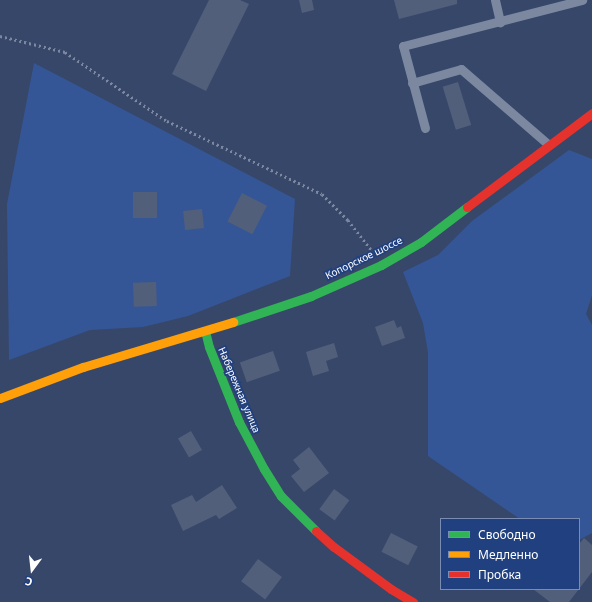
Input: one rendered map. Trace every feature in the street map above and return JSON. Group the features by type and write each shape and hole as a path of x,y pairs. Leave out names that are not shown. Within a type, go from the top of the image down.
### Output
{"main road":[{"name":"Копорское шоссе","path":"205,331 311,296 381,265 422,242 590,115"},
{"path":"0,398 83,367 205,331"},
{"name":"Набережная улица","path":"205,331 209,348 239,422 264,469 281,496 308,524 334,547 391,589 412,602"}],"lane":[{"path":"495,0 500,22"},
{"path":"425,128 403,46 582,0"},
{"path":"412,84 460,69 549,145"}],"path":[{"path":"0,36 65,52 167,121 322,194 348,220 374,253 381,265"}],"shaded area":[{"path":"34,63 295,199 290,276 188,316 143,327 90,330 9,360 7,204"},
{"path":"569,150 592,159 592,295 586,314 592,325 592,533 580,539 580,518 519,518 428,456 428,353 423,323 403,272 438,255 472,221"}],"building":[{"path":"209,0 240,0 249,4 206,91 172,74"},
{"path":"299,0 312,0 314,10 302,13"},
{"path":"394,0 457,0 457,4 399,19"},
{"path":"458,82 471,125 456,130 443,87"},
{"path":"133,192 157,192 157,218 133,218"},
{"path":"242,193 267,206 252,234 227,222"},
{"path":"202,209 204,228 185,230 183,211"},
{"path":"156,282 157,306 134,307 133,283"},
{"path":"394,320 397,328 401,326 405,338 382,346 375,327"},
{"path":"334,343 338,357 326,361 329,371 313,376 306,352"},
{"path":"273,351 280,371 247,382 240,362"},
{"path":"191,431 202,450 189,458 178,438"},
{"path":"309,447 329,473 304,492 291,476 300,469 293,460"},
{"path":"222,485 237,508 219,519 216,515 183,531 171,505 192,495 196,502"},
{"path":"334,489 349,500 335,520 319,509"},
{"path":"391,533 418,547 408,565 381,552"},
{"path":"584,538 592,545 592,572 580,588 580,543"},
{"path":"258,559 282,577 265,599 241,581"},
{"path":"534,590 578,590 569,602 550,602"}],"traffic: fast":[{"path":"233,322 311,296 381,265 421,242 467,207"},
{"path":"205,331 209,347 239,422 264,469 281,496 316,531"}],"traffic: slow":[{"path":"0,398 83,367 233,322"}],"traffic: jam":[{"path":"467,207 592,113"},
{"path":"316,531 334,547 391,589 413,602"}]}
